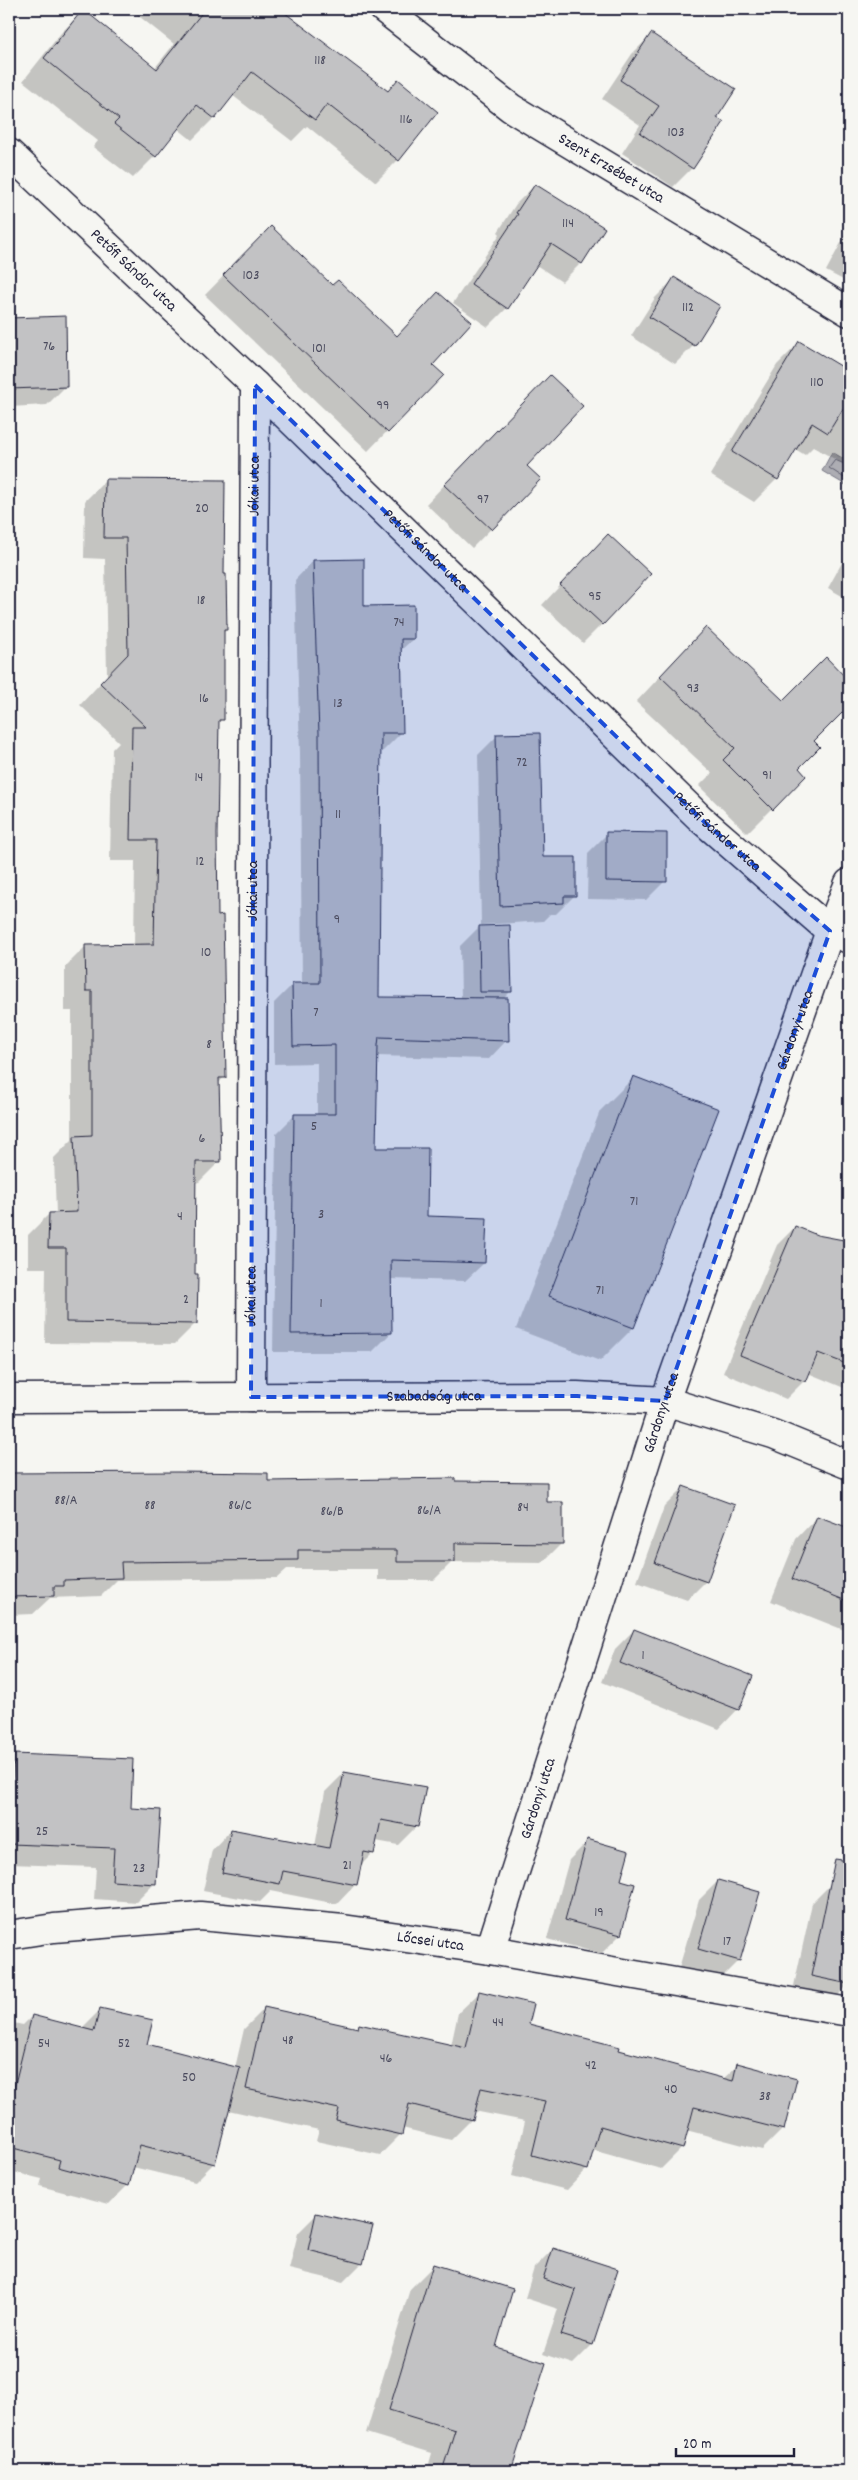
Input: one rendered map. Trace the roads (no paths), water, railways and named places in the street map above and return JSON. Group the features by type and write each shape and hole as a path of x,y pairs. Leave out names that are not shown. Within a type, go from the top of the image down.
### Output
{"street":[{"name":"Szent Erzsébet utca","path":"384,9 511,108 849,312"},
{"name":"Petőfi Sándor utca","path":"9,153 255,385 701,819 840,935"},
{"name":"Jókai utca","path":"251,1397 255,385"},
{"name":"Gárdonyi utca","path":"490,1950 665,1401 840,935 849,883"},
{"name":"Szabadság utca","path":"9,1398 577,1396 665,1401 773,1434 849,1464"},
{"name":"Lőcsei utca","path":"9,1935 54,1928 200,1916 343,1929 490,1950 849,2012"}],"water":[{"path":"832,452 849,462 849,487 822,471"}]}
